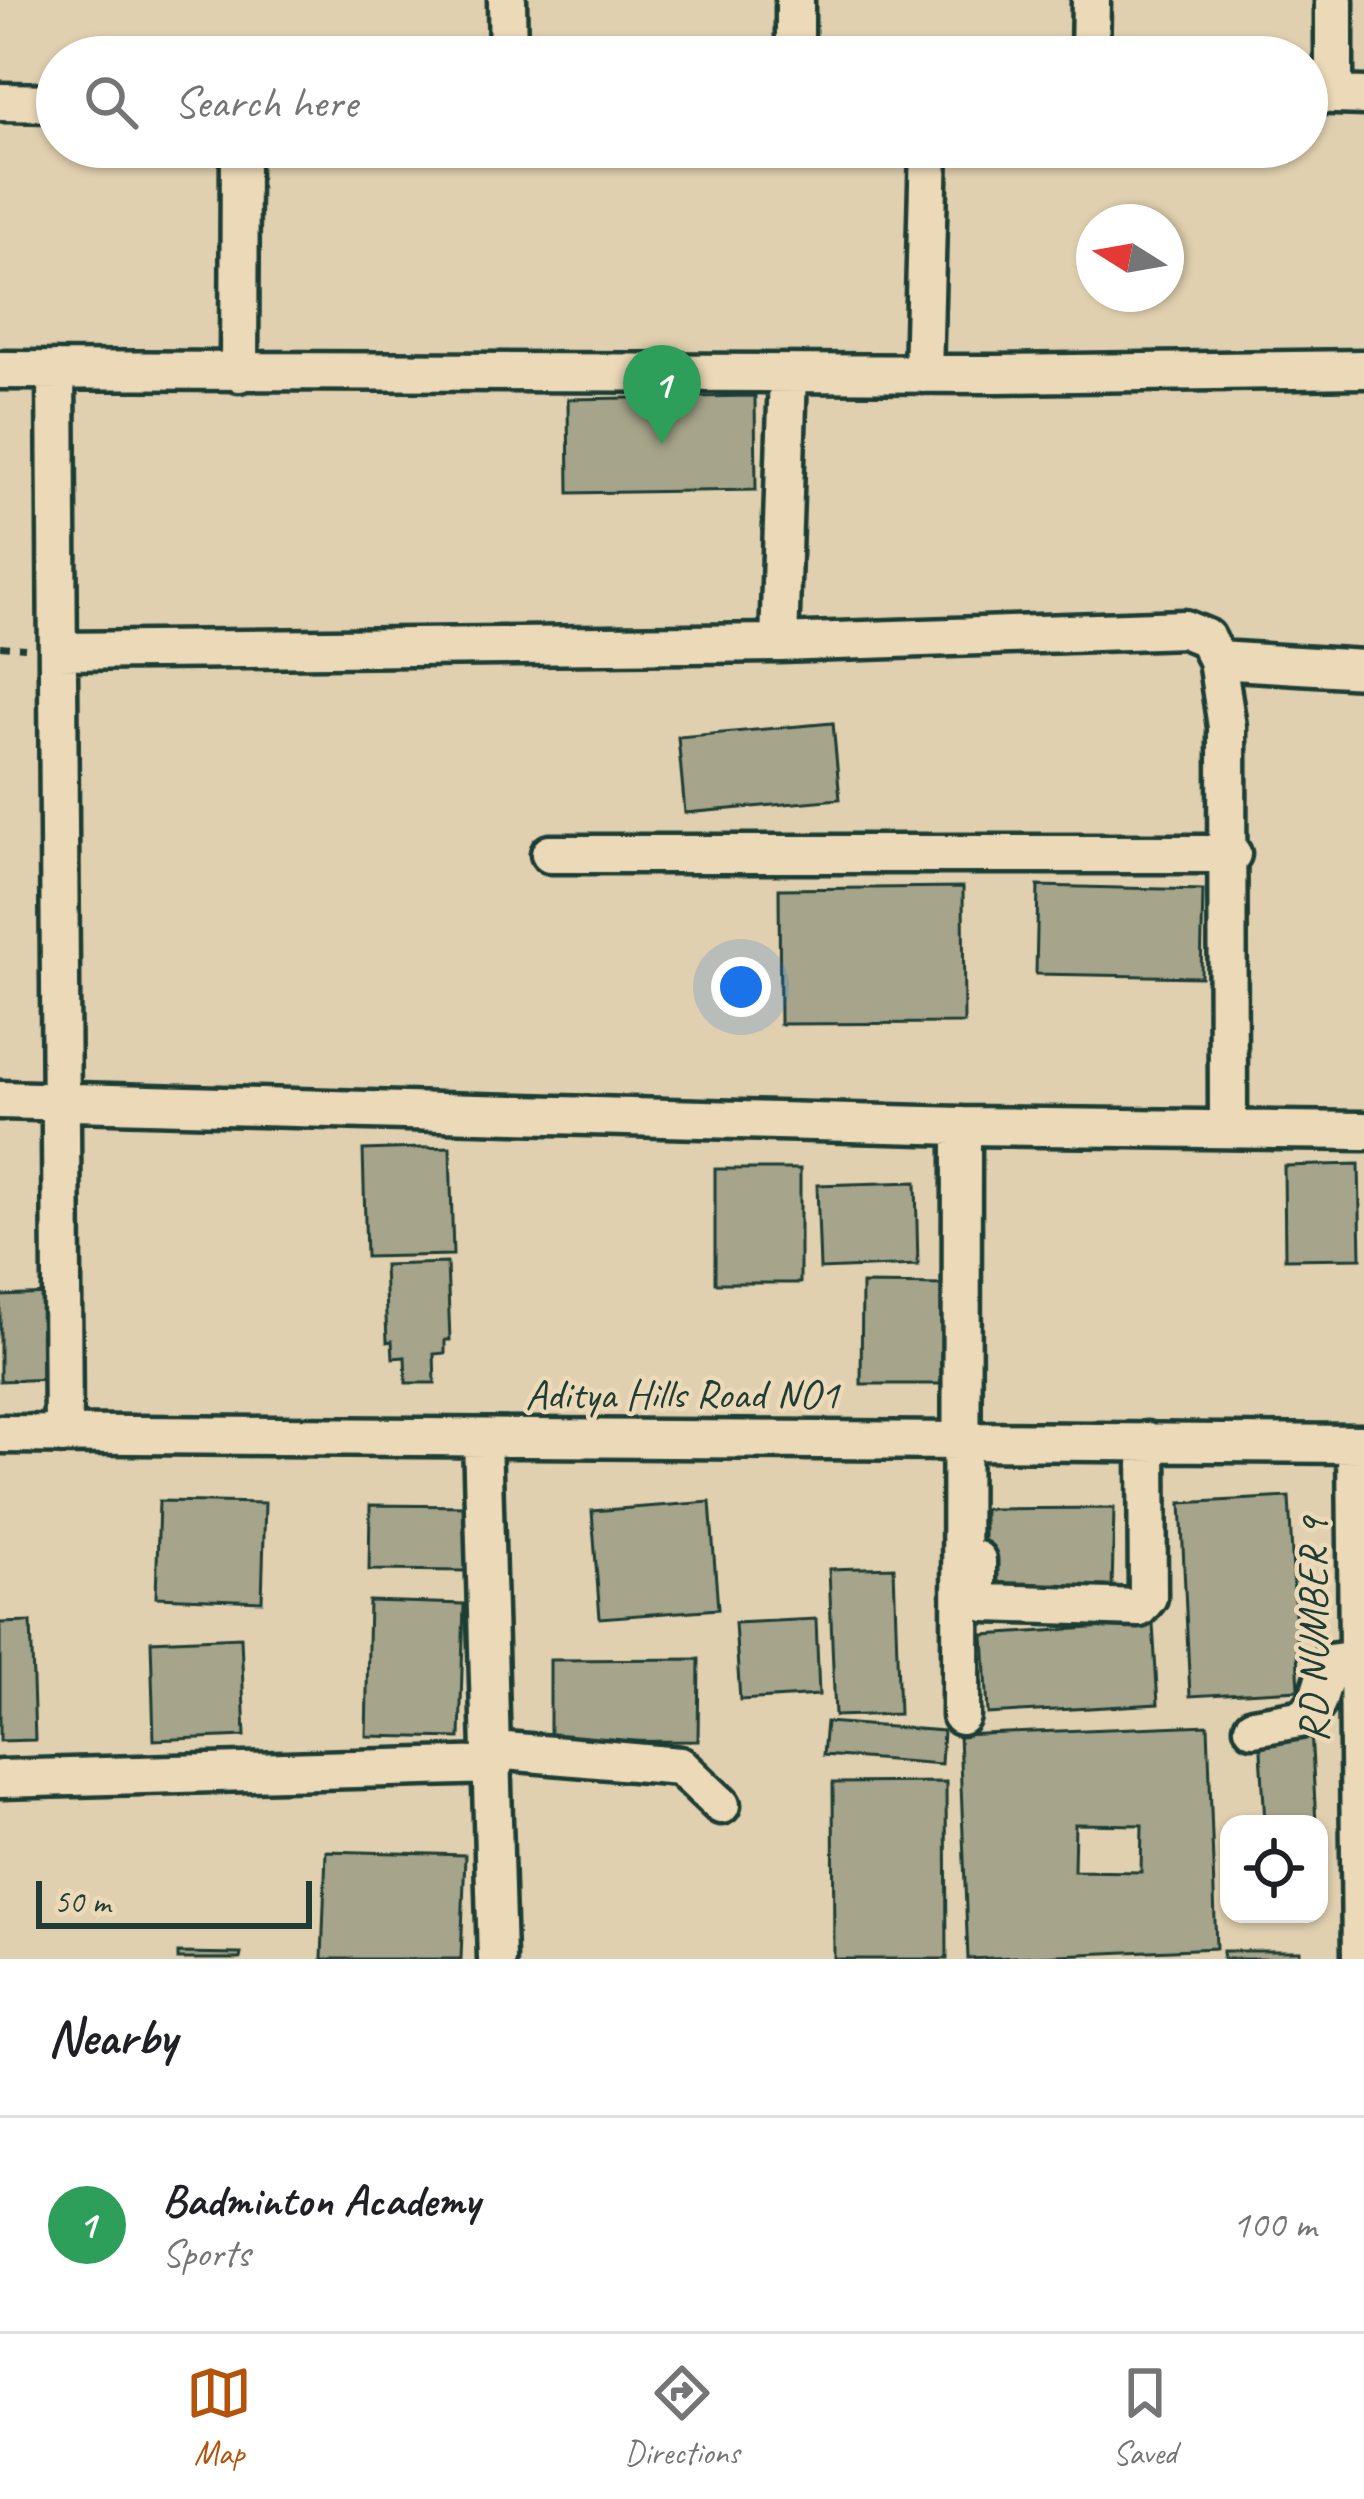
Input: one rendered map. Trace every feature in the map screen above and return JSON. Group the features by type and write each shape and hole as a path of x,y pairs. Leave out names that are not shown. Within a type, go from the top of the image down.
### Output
{"street":[{"path":"507,0 508,36"},
{"path":"795,0 795,36"},
{"path":"1090,36 1091,0"},
{"path":"1334,0 1335,95"},
{"path":"0,102 36,103"},
{"path":"239,373 240,168"},
{"path":"923,374 928,168"},
{"path":"0,370 923,374 1364,369"},
{"path":"56,370 63,1435"},
{"path":"779,644 788,374"},
{"path":"58,651 779,644 1184,629 1206,638 1217,660 1228,728 1232,854 1228,1130"},
{"path":"1217,660 1364,669"},
{"path":"550,854 1232,854"},
{"path":"0,1100 962,1126 1364,1131"},
{"path":"962,1126 977,1596 986,1603 1138,1608 1148,1597 1147,1442"},
{"name":"Aditya Hills Road NO1","path":"0,1434 1360,1444"},
{"path":"482,1438 497,1959"},
{"path":"961,1716 969,1442"},
{"name":"RD NUMBER 9","path":"1360,1444 1361,1959"},
{"path":"1253,1727 1305,1718 1317,1702 1328,1663 1358,1659"},
{"path":"0,1779 494,1758 680,1766 721,1805"}],"building":[{"path":"755,396 756,490 569,493 568,399"},
{"path":"833,723 840,799 685,813 678,737"},
{"path":"1038,886 1203,890 1201,977 1036,974"},
{"path":"963,887 964,1023 780,1024 779,889"},
{"path":"450,1147 453,1255 366,1257 363,1150"},
{"path":"1359,1164 1361,1258 1285,1259 1284,1166"},
{"path":"715,1169 800,1169 800,1283 715,1283"},
{"path":"916,1182 918,1265 820,1269 817,1185"},
{"path":"447,1263 450,1340 445,1340 445,1353 434,1354 435,1383 406,1383 405,1357 393,1358 392,1341 387,1342 384,1265"},
{"path":"862,1284 949,1285 948,1384 861,1384"},
{"path":"50,1294 54,1379 0,1381 0,1296"},
{"path":"1289,1497 1299,1690 1190,1696 1181,1503"},
{"path":"159,1501 265,1503 262,1601 156,1597"},
{"path":"710,1502 718,1609 600,1618 592,1511"},
{"path":"370,1505 471,1506 470,1571 369,1570"},
{"path":"1114,1508 1112,1591 984,1589 984,1509"},
{"path":"894,1567 899,1714 835,1716 829,1569"},
{"path":"369,1601 464,1604 460,1738 366,1736"},
{"path":"816,1619 819,1695 740,1700 735,1623"},
{"path":"31,1622 35,1740 0,1741 0,1623"},
{"path":"1153,1624 1158,1704 988,1714 984,1635"},
{"path":"241,1637 245,1736 154,1740 151,1641"},
{"path":"699,1659 698,1741 550,1742 550,1660"},
{"path":"826,1722 943,1731 941,1764 823,1755"},
{"path":"1208,1725 1216,1948 968,1959 959,1735","holes":["1075,1824 1142,1825 1141,1872 1074,1871"]},
{"path":"1311,1729 1316,1815 1265,1815 1260,1732"},
{"path":"946,1782 947,1959 834,1959 833,1783"},
{"path":"326,1851 465,1855 461,1959 322,1959"},
{"path":"1223,1951 1300,1951 1300,1959 1223,1959"},
{"path":"178,1953 241,1954 240,1959 178,1959"}],"place":[{"name":"Badminton Academy","path":"662,444"}]}
